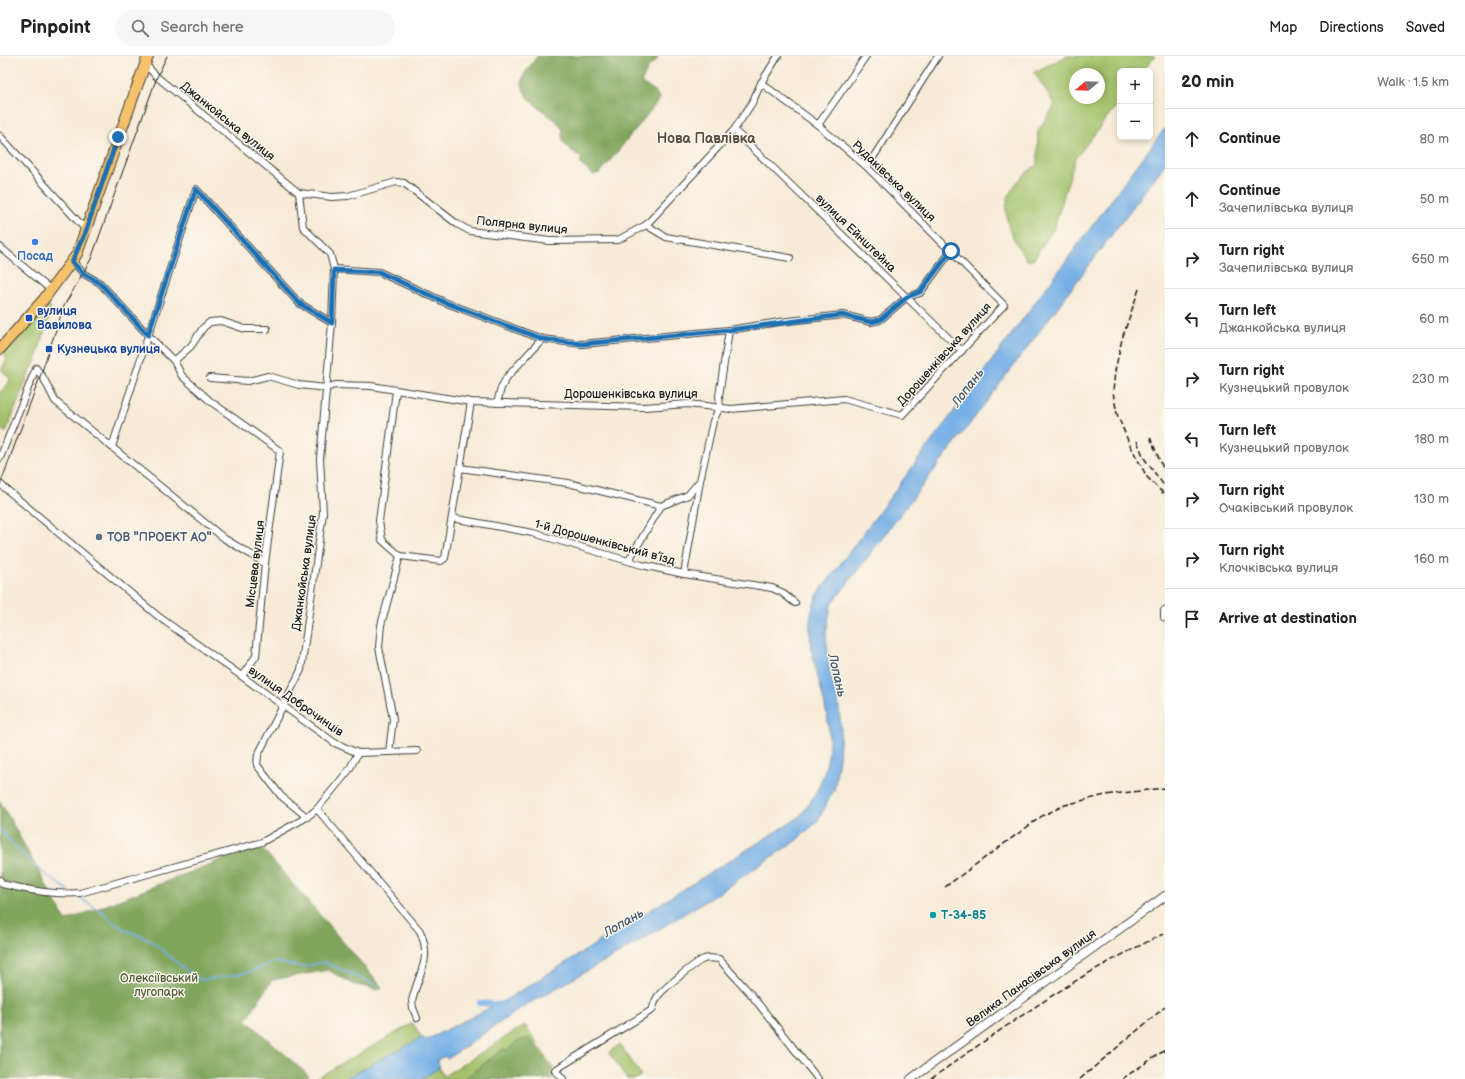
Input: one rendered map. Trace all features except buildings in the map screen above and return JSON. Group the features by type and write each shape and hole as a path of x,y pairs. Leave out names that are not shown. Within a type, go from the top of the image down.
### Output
{"main road":[{"path":"2,344 51,290 72,262 86,230 147,60"}],"street":[{"path":"778,56 761,83 752,103 734,130 646,226 666,237 790,258"},
{"path":"818,125 866,56"},
{"path":"867,167 938,56"},
{"name":"Джанкойська вулиця","path":"147,60 163,82 299,193 303,227 330,254 334,270 332,323 320,458 324,513 301,670 258,755 257,765 281,796 307,817"},
{"name":"Рудаківська вулиця","path":"761,83 818,125 867,167 1004,304"},
{"name":"вулиця Ейнштейна","path":"734,130 962,351"},
{"path":"0,136 86,230"},
{"name":"Полярна вулиця","path":"299,193 332,197 364,192 396,182 404,183 457,224 470,231 550,242 618,240 646,226"},
{"path":"112,447 196,189 299,303 332,323"},
{"path":"0,247 51,290"},
{"path":"334,270 379,272 444,302 542,339 582,344 729,330 842,315 871,322 880,320 907,297 920,292 951,251"},
{"path":"72,262 84,274 100,283 174,361 191,346 203,328 210,322 221,322 245,329 268,329"},
{"name":"Дорошенківська вулиця","path":"210,378 248,381 268,376 299,385 326,388 335,385 371,386 471,402 498,403 644,407 688,404 731,409 844,399 874,406 902,415 1004,304"},
{"path":"684,574 700,481 713,421 720,408 719,396 729,330"},
{"path":"498,403 501,388 507,377 542,339"},
{"name":"Місцева вулиця","path":"174,361 182,376 210,401 280,451 265,563 256,656 242,676"},
{"path":"0,458 36,368 56,401 225,539 265,563"},
{"path":"396,391 379,521 382,540 400,556 441,561 445,558 471,402"},
{"path":"460,468 568,483 661,506 688,495 700,481"},
{"name":"вулиця Доброчинців","path":"0,484 159,617 335,743 358,753"},
{"path":"629,560 661,506"},
{"name":"1-й Дорошенківський в’їзд","path":"452,518 533,533 642,565 684,574 772,588 781,592 795,603"},
{"path":"389,752 393,719 379,646 381,625 400,556"},
{"path":"1165,611 1165,617"},
{"path":"0,880 2,884 28,890 52,893 80,892 262,842 307,817 317,809 349,770 358,753 417,751"},
{"path":"317,809 420,931 426,957 414,994 413,1008 417,1018"},
{"name":"Велика Панасівська вулиця","path":"911,1079 1165,896"},
{"path":"563,1079 555,1070 652,1010 657,997 664,989 692,966 703,959 708,958 719,959 818,1079"}],"green space":[{"path":"537,56 654,56 658,59 648,68 641,83 654,90 660,99 600,173 593,175 580,164 582,158 570,150 564,143 562,135 563,129 525,93 522,85 523,77"},
{"path":"1067,56 1155,56 1145,68 1117,68 1117,105 1075,159 1054,228 1033,260 1027,260 1011,233 1007,221 1006,209 1008,197 1014,186 1037,165 1038,131 1055,105 1034,72"},
{"path":"45,306 50,306 51,312 34,365 30,371 6,432 4,432 0,428 0,392 8,384 10,379 1,369 7,360 4,353"},
{"name":"Олексіївський лугопарк","path":"0,801 66,921 259,845 382,987 379,990 353,984 328,970 272,980 246,1020 309,1076 304,1079 0,1079"},
{"path":"413,1023 444,1076 525,1025 560,1079 315,1079"},
{"path":"529,1038 558,1079 464,1079 503,1049 508,1050 517,1041"},
{"path":"620,1044 641,1075 636,1079 627,1079 609,1052"}],"water":[{"path":"1165,128 1165,164 975,417 831,605 826,634 830,674 838,700 841,729 839,758 834,790 817,822 794,842 717,894 623,951 524,1006 447,1059 445,1056 437,1060 440,1067 422,1079 344,1079 423,1037 426,1040 509,998 798,818 814,797 824,773 829,748 826,709 813,659 810,633 810,620 818,594"}],"waterway":[{"path":"0,829 31,862 68,890"},
{"path":"78,897 104,913 115,924 130,932 149,939 192,975 202,980 246,973 274,962 303,967 324,962 378,986"},
{"path":"480,1003 504,1005"}],"tram line":[{"path":"0,485 41,374 64,306 91,259 157,77 167,56"}],"railway":[{"path":"1139,289 1122,339 1115,371 1113,392 1117,414 1129,443 1147,477 1165,495"},
{"path":"1150,437 1165,473"},
{"path":"1137,441 1144,458 1165,487"},
{"path":"945,887 1042,816 1065,805 1105,795 1165,788"},
{"path":"931,1079 1006,1026 1082,977 1165,933"},
{"path":"1080,1079 1165,1007"},
{"path":"1122,1079 1165,1050"}],"place":[{"name":"Посад","path":"35,242"},
{"name":"вулиця Вавилова","path":"29,318"},
{"name":"Кузнецька вулиця","path":"49,349"},
{"name":"ТОВ \"ПРОЕКТ АО\"","path":"99,537"},
{"name":"Т-34-85","path":"933,915"}],"district":[{"name":"Нова Павлівка","path":"706,138"}],"route":[{"path":"118,137 80,247 72,262 84,274 100,283 148,335 196,189 299,303 332,323 334,270 379,272 444,302 542,339 582,344 729,330 779,322 842,315 871,322 880,320 907,297 920,292 951,251"}],"water label":[{"name":"Лопань","path":"967,387"},
{"name":"Лопань","path":"838,675"},
{"name":"Лопань","path":"623,922"}]}
